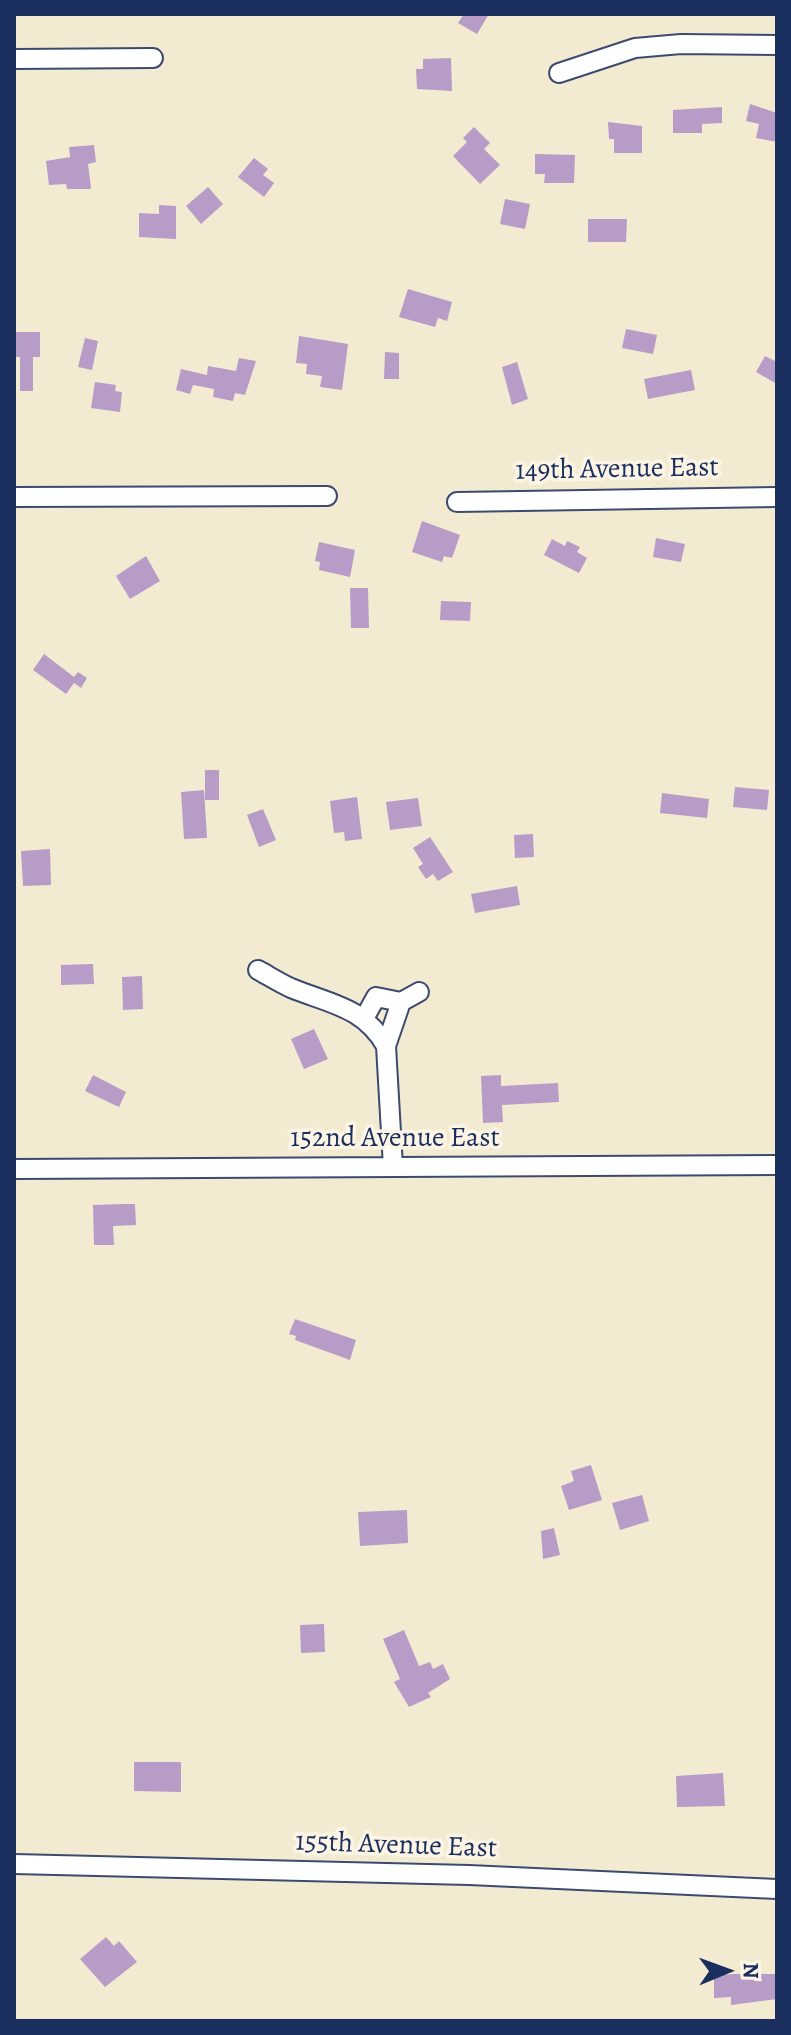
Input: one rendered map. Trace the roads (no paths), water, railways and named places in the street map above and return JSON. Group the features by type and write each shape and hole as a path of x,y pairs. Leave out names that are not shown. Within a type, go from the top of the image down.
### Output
{"street":[{"path":"559,73 612,54 652,45 777,45"},
{"path":"14,59 153,58"},
{"path":"14,497 327,496"},
{"name":"149th Avenue East","path":"457,502 777,497"},
{"path":"258,970 290,988 365,1017 386,1046"},
{"path":"365,1017 376,997 401,1002 419,992"},
{"path":"393,1167 386,1046 401,1002"},
{"name":"152nd Avenue East","path":"14,1169 777,1165"},
{"name":"155th Avenue East","path":"14,1864 469,1875 777,1889"}]}
